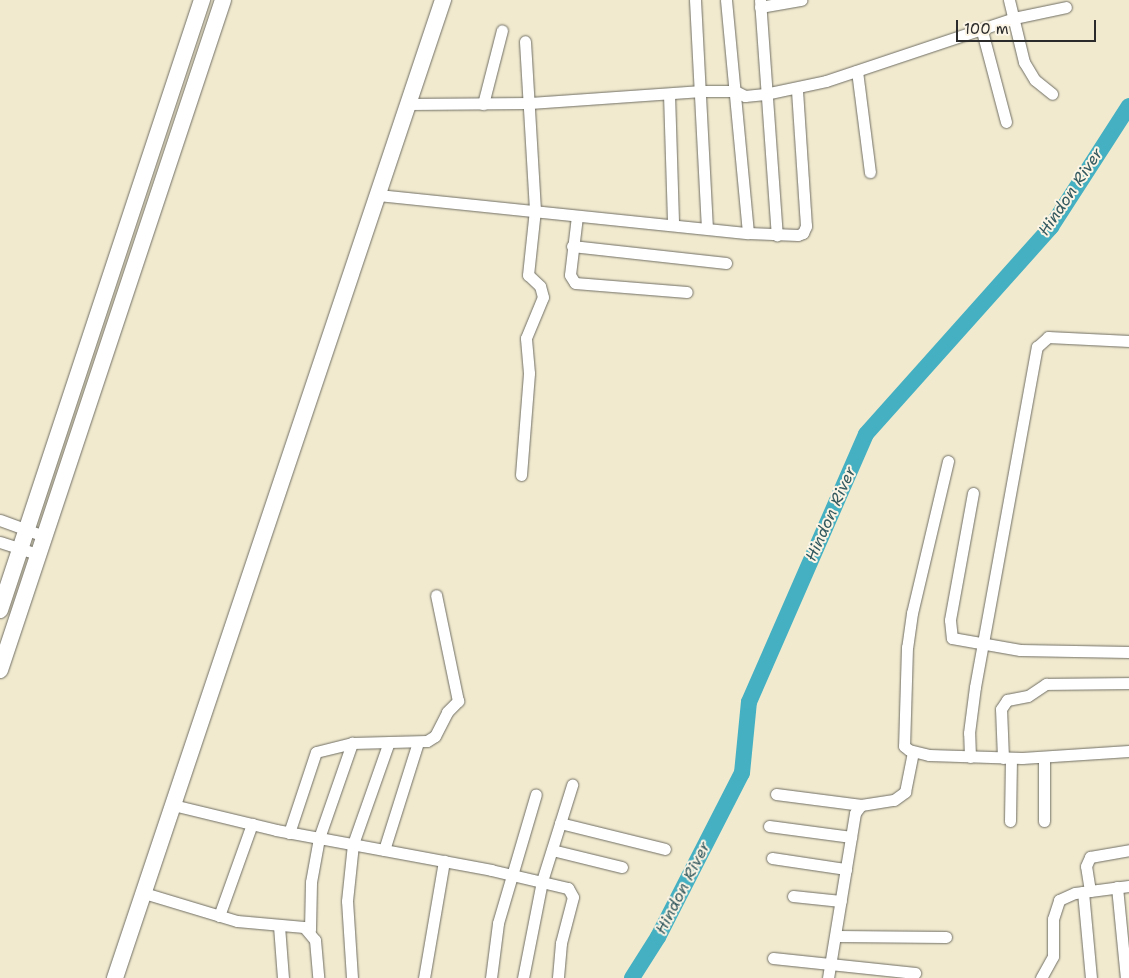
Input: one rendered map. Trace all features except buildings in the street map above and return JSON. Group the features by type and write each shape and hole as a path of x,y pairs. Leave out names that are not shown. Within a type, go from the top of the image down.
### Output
{"street":[{"path":"0,610 202,0"},
{"path":"0,670 37,554 223,0"},
{"path":"115,978 443,0"},
{"path":"695,0 702,91 707,227"},
{"path":"726,0 748,233"},
{"path":"777,235 765,94 760,4 798,0"},
{"path":"1009,0 1028,71 1052,94"},
{"path":"408,104 530,103 702,91 735,91 745,96 765,94 797,89 982,31 1014,18 1066,7"},
{"path":"483,104 502,30"},
{"path":"982,31 1006,122"},
{"path":"521,475 529,367 526,338 543,296 540,286 528,276 535,210 530,103 524,41"},
{"path":"857,71 870,172"},
{"path":"378,195 535,210 577,216 707,227 748,233 798,235 803,233 806,226 797,89"},
{"path":"669,94 672,224"},
{"path":"577,216 570,275 575,282 686,292"},
{"path":"572,246 726,263"},
{"path":"970,757 969,733 982,644 1037,347 1048,337 1129,341"},
{"path":"948,461 919,576 907,647 904,746 913,752 1007,758 1044,758 1129,751"},
{"path":"973,494 950,620 950,633 956,640 1020,650 1129,652"},
{"path":"0,520 44,536"},
{"path":"0,542 37,554"},
{"path":"289,833 316,752 352,743 418,742 434,736 447,712 458,701 459,694 436,595"},
{"path":"1010,821 1007,758 1001,709 1007,700 1028,696 1046,684 1129,683"},
{"path":"352,978 347,901 352,844 389,742"},
{"path":"384,850 418,742"},
{"path":"318,978 315,940 310,930 311,882 319,838 352,743"},
{"path":"776,794 861,805 894,800 905,792 913,752"},
{"path":"1044,758 1044,821"},
{"path":"523,978 542,881 572,785"},
{"path":"491,978 498,923 536,794"},
{"path":"173,805 289,833 511,874 568,888 573,897 561,943 558,978"},
{"path":"830,972 855,813 861,805"},
{"path":"560,823 665,849"},
{"path":"220,916 252,824"},
{"path":"769,826 851,837"},
{"path":"552,850 622,867"},
{"path":"1091,978 1086,866 1090,856 1129,850"},
{"path":"772,858 846,869"},
{"path":"424,978 444,861"},
{"path":"1041,978 1053,956 1054,906 1066,895 1129,886"},
{"path":"1117,887 1126,978"},
{"path":"144,893 220,916 310,930"},
{"path":"793,896 841,901"},
{"path":"279,926 283,978"},
{"path":"837,936 946,937"},
{"path":"773,958 830,972 915,973"}],"waterway":[{"name":"Hindon River","path":"632,978 658,937 742,773 749,702 866,434 1051,227 1129,106"}]}
